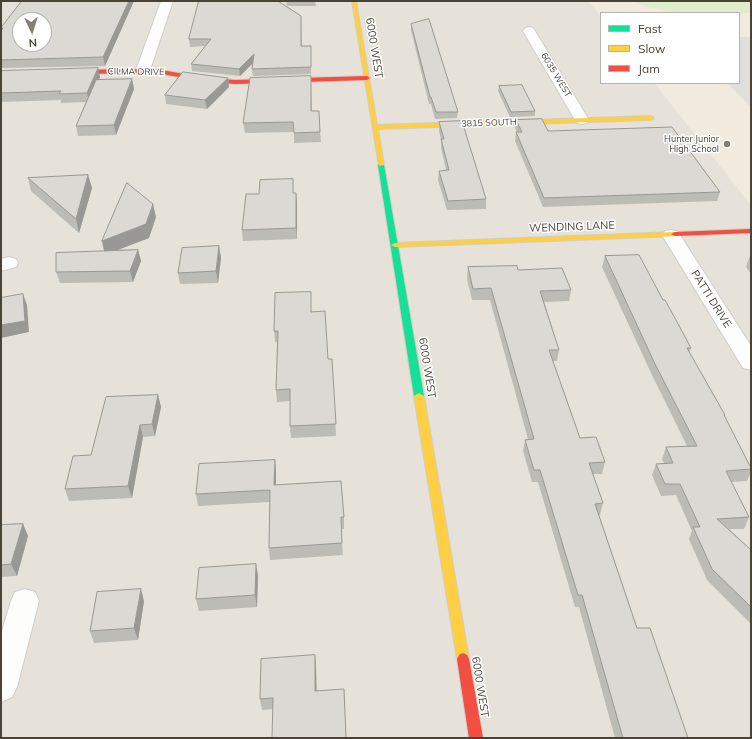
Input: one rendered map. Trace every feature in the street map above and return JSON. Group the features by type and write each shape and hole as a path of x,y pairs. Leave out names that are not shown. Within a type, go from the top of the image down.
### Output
{"street":[{"path":"143,70 167,1"},
{"name":"6000 WEST","path":"354,1 476,738"},
{"name":"6035 WEST","path":"530,31 582,120"},
{"name":"CILMA DRIVE","path":"64,73 143,70 235,82 367,78"},
{"name":"3815 SOUTH","path":"375,127 651,118"},
{"name":"WENDING LANE","path":"395,245 751,232"},
{"name":"PATTI DRIVE","path":"671,235 751,363"},
{"path":"1,687 25,601"}],"shaded area":[{"path":"1,1 751,1 751,738 1,738"},
{"name":"Hunter Junior High School","path":"588,1 751,1 751,205 655,84 740,84 740,12 600,12 600,16"},
{"path":"740,37 751,37 751,107 728,84 740,84"}],"green space":[{"path":"631,1 751,1 751,12 740,14 740,12 678,12 644,6"}],"building":[{"path":"22,1 129,1 103,57 1,60 1,31 3,28 1,28 12,14 12,52 52,52 52,12 13,12"},
{"path":"199,1 278,1 301,16 301,46 311,46 311,67 252,69 254,54 239,69 191,64 211,39 189,39"},
{"path":"429,19 458,112 436,112 430,97 411,24"},
{"path":"98,68 87,93 59,94 61,91 1,93 1,71"},
{"path":"183,72 228,78 205,100 165,95"},
{"path":"311,76 311,111 319,111 320,132 294,133 293,122 243,123 250,78"},
{"path":"132,79 114,125 76,126 96,80"},
{"path":"522,85 535,111 511,112 499,86"},
{"path":"542,119 548,131 672,127 720,192 544,198 516,132 522,132 516,120"},
{"path":"462,121 486,199 448,201 439,171 449,170 441,139 444,139 439,122"},
{"path":"88,175 76,219 28,178"},
{"path":"293,179 293,193 296,193 296,228 242,230 246,194 259,194 260,180"},
{"path":"127,183 153,204 146,224 102,241"},
{"path":"219,246 216,271 178,273 182,248"},
{"path":"138,250 130,271 56,272 56,253"},
{"path":"639,255 691,348 687,348 725,415 751,468 726,471 749,517 717,519 751,550 751,607 712,569 693,527 700,527 680,484 665,484 656,464 673,463 666,447 697,446 655,364 605,256"},
{"path":"517,266 518,270 562,268 571,290 540,291 559,350 549,350 580,438 596,437 605,462 589,463 603,503 595,504 637,628 650,628 688,738 623,738 582,595 578,595 540,470 534,470 525,440 534,439 491,288 473,289 468,267"},
{"path":"311,292 311,312 325,311 328,359 332,359 336,424 290,426 290,389 276,390 278,331 274,331 275,293"},
{"path":"23,294 25,321 1,325 1,298"},
{"path":"158,395 152,424 140,425 128,486 65,489 73,456 91,455 106,397"},
{"path":"275,460 274,485 341,481 344,517 341,517 342,543 269,548 270,490 196,494 199,464"},
{"path":"23,524 11,564 1,565 1,525"},
{"path":"256,564 255,595 196,599 199,568"},
{"path":"141,589 134,628 90,631 97,592"},
{"path":"315,655 315,691 344,689 346,738 272,738 273,698 260,699 261,659"}],"traffic: fast":[{"path":"381,165 419,396"}],"traffic: slow":[{"path":"354,1 381,165"},
{"path":"375,127 651,118"},
{"path":"395,245 675,234"},
{"path":"419,396 463,659"}],"traffic: jam":[{"path":"70,72 156,71 201,79 235,82 367,78"},
{"path":"675,234 751,231"},
{"path":"463,659 476,738"}],"place":[{"name":"Hunter Junior High School","path":"727,144"}]}
